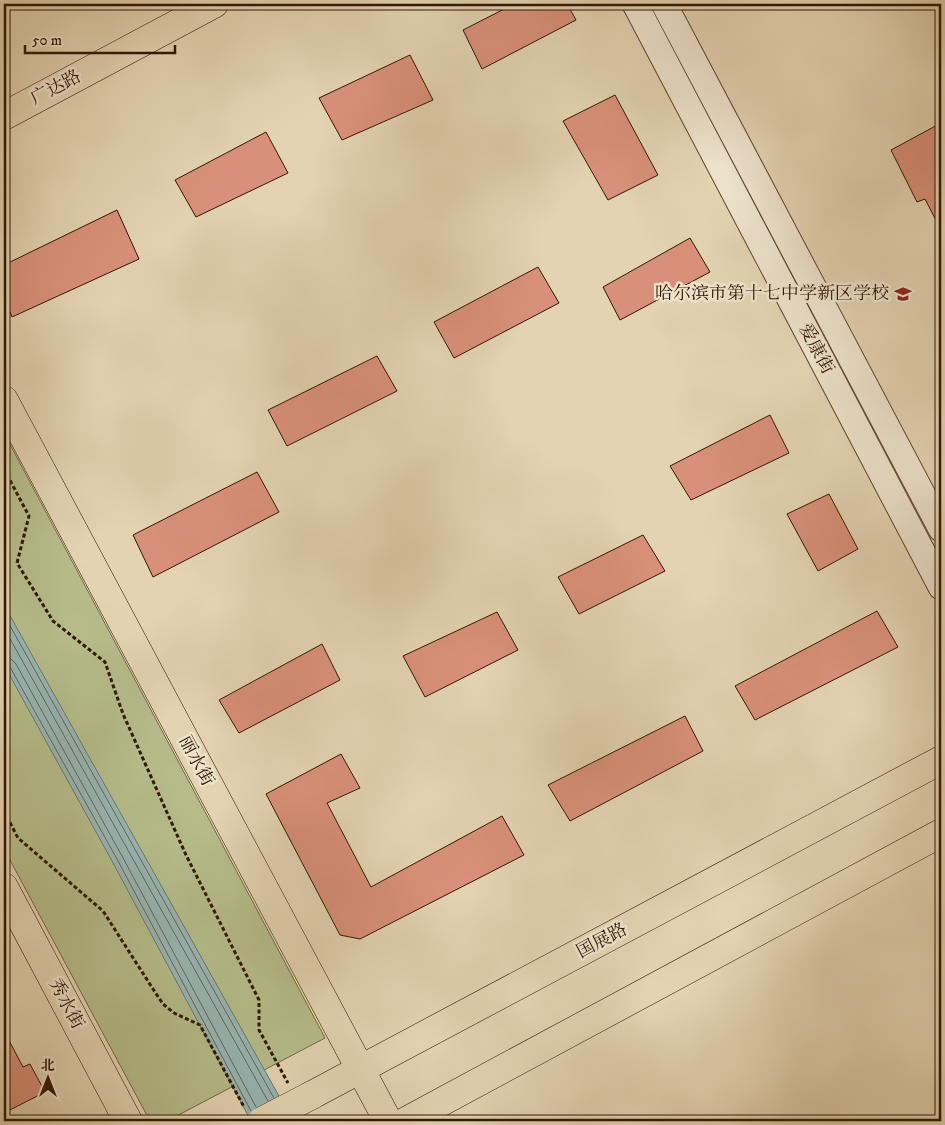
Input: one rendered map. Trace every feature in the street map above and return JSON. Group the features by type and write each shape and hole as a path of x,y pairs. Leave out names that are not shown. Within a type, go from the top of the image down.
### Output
{"main road":[{"name":"广达路","path":"4,95 175,4"},
{"name":"广达路","path":"4,116 214,4"},
{"name":"丽水街","path":"4,400 388,1121"},
{"name":"国展路","path":"255,1117 301,1091 941,760"},
{"path":"406,1121 941,833"},
{"name":"秀水街","path":"4,887 128,1121"}],"street":[{"name":"爱康街","path":"635,4 941,587"},
{"name":"爱康街","path":"664,4 941,529"}],"path":[{"path":"4,469 29,516 17,563 53,621 106,662 123,714 186,855 260,1000 260,1030 301,1091"},
{"path":"4,811 18,838 103,911 163,1004 174,1013 200,1025 255,1117"}],"green space":[{"path":"4,433 325,1038 167,1121 150,1121 4,849"}],"water":[{"path":"4,605 293,1121 251,1121 112,861 4,665"}],"building":[{"path":"514,4 567,4 576,20 482,69 463,30"},
{"path":"410,55 433,100 342,140 319,98"},
{"path":"615,95 658,175 608,200 563,121"},
{"path":"941,123 941,230 925,199 917,202 891,150"},
{"path":"266,132 288,173 196,217 175,180"},
{"path":"117,210 139,259 12,317 4,297 4,265"},
{"path":"690,238 710,272 620,320 603,287"},
{"path":"538,267 559,303 454,358 434,322"},
{"path":"377,356 397,391 287,446 268,410"},
{"path":"770,415 789,453 691,500 670,466"},
{"path":"257,472 279,512 153,577 133,535"},
{"path":"829,494 858,549 818,571 787,514"},
{"path":"643,535 665,571 579,614 558,577"},
{"path":"877,611 898,647 755,720 735,686"},
{"path":"497,612 518,650 425,697 403,656"},
{"path":"322,644 340,680 239,733 219,700"},
{"path":"685,716 703,751 570,821 548,785"},
{"path":"341,754 360,788 327,803 371,887 502,816 524,855 360,939 340,935 266,794"},
{"path":"4,1031 23,1067 30,1064 45,1092 4,1113"}],"place":[{"name":"哈尔滨市第十七中学新区学校","path":"903,294"}]}
